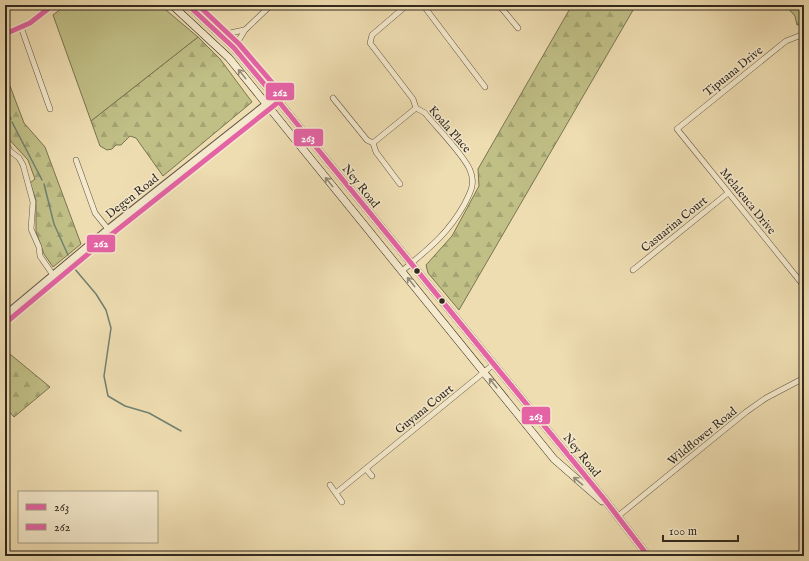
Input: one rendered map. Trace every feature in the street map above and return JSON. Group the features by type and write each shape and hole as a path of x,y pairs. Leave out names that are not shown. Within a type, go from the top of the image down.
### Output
{"main road":[{"name":"Ney Road","path":"172,5 229,58 554,458 601,500 617,517"},
{"name":"Ney Road","path":"188,5 234,48 275,97 410,264 605,500 648,556"}],"street":[{"path":"5,34 21,27 53,5"},
{"path":"234,48 245,30 271,5"},
{"name":"Koala Place","path":"402,271 438,241 454,222 472,189 473,182 467,164 425,113 416,108 413,99 370,43 372,35 407,5"},
{"path":"423,5 485,87"},
{"path":"499,5 518,28"},
{"path":"21,27 50,109"},
{"path":"217,32 230,33 245,30"},
{"name":"Tipuana Drive","path":"677,129 786,41 804,34"},
{"name":"Degen Road","path":"5,315 108,230 275,97"},
{"path":"333,98 367,140 373,143 376,152 400,184"},
{"path":"373,143 416,108"},
{"name":"Melaleuca Drive","path":"677,129 804,286"},
{"path":"5,142 10,151 19,158 23,165 33,202 31,229 39,247 40,256 53,275"},
{"path":"76,160 95,213 108,230"},
{"name":"Casuarina Court","path":"633,270 728,193"},
{"name":"Guyana Court","path":"336,493 494,364"},
{"name":"Wildflower Road","path":"617,517 746,412 766,398 804,378"},
{"path":"366,469 372,476"},
{"path":"330,485 342,502"}],"green space":[{"path":"66,5 160,5 198,37 91,121 53,15"},
{"path":"572,5 636,5 459,310 428,273 426,265 452,236 479,186 478,169"},
{"path":"785,5 804,5 804,24 797,25 795,16"},
{"path":"198,37 220,59 252,102 163,176 136,138 130,136 121,145 116,145 112,149 107,150 100,146 91,121"},
{"path":"5,81 10,86 24,123 45,147 81,244 53,267 44,254 36,232 36,200 30,183 35,179 28,160 5,135"},
{"path":"5,350 50,387 14,417 5,407"}],"waterway":[{"path":"5,110 11,119"},
{"path":"12,122 42,180"},
{"path":"44,184 54,224 68,255"},
{"path":"74,268 96,294 106,310 111,328 104,376 108,396 125,406 149,413 181,431"}],"transit line":[{"name":"263","path":"5,34 30,23 53,5"},
{"name":"263","path":"188,5 234,48 275,97 605,500 648,556"},
{"name":"262","path":"9,320 112,234 281,100 281,93 239,44 198,5"}]}
